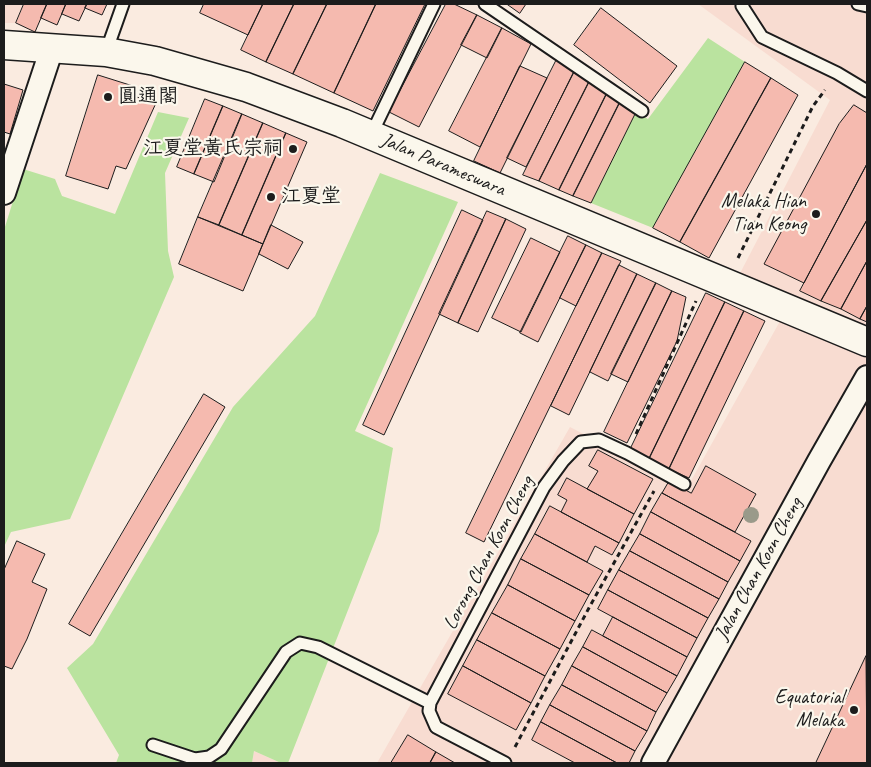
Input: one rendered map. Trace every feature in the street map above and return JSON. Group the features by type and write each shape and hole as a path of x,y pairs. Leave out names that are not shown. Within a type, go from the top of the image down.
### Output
{"main road":[{"name":"Jalan Parameswara","path":"4,44 106,52 155,61 246,87 371,135 867,342"}],"street":[{"path":"4,193 52,48"},
{"name":"Jalan Chan Koon Cheng","path":"653,763 818,461 867,377"}],"lane":[{"path":"106,52 123,4"},
{"path":"371,135 434,4"},
{"path":"485,4 642,111"},
{"path":"743,4 742,6 762,37 837,73 867,91"},
{"path":"858,4 867,6"},
{"name":"Lorong Chan Koon Cheng","path":"430,703 544,487 563,461 582,442 599,440 627,453"},
{"path":"627,453 684,484"},
{"path":"153,745 195,759 209,757 221,749 286,652 300,643 318,647 430,703 429,711 436,727 508,759"}],"path":[{"path":"627,453 685,327 716,279 813,106 837,73"},
{"path":"508,759 664,473"}],"shaded area":[{"path":"4,4 24,4 16,23 4,23"},
{"path":"698,4 867,4 867,763 377,763 570,427 687,488 789,305 736,281 830,100"},
{"path":"254,751 281,763 252,763"}],"green space":[{"path":"708,38 745,62 653,228 591,203 636,112 648,119"},
{"path":"158,112 189,118 165,173 168,251 174,277 70,519 11,532 4,547 4,230 23,169 55,179 62,196 115,214"},
{"path":"380,173 458,202 355,431 393,448 379,531 288,763 281,763 254,751 252,763 116,763 119,755 67,668 93,644 233,407 315,316"}],"building":[{"path":"24,4 47,4 35,32 16,23"},
{"path":"47,4 66,4 57,25 41,18"},
{"path":"66,4 87,4 79,21 62,14"},
{"path":"87,4 107,4 102,15 85,8"},
{"path":"204,4 263,4 248,35 200,13"},
{"path":"263,4 294,4 266,62 241,50"},
{"path":"294,4 327,4 293,74 266,62"},
{"path":"327,4 376,4 334,93 293,74"},
{"path":"376,4 425,4 373,111 334,93"},
{"path":"446,4 454,4 477,15 419,127 389,112"},
{"path":"507,4 526,4 520,13"},
{"path":"601,8 677,66 650,103 574,45"},
{"path":"477,15 502,28 487,58 461,45"},
{"path":"502,28 531,44 480,147 449,131"},
{"path":"558,57 575,70 526,167 507,158"},
{"path":"745,62 771,78 680,242 653,228"},
{"path":"520,66 547,78 500,173 474,161"},
{"path":"575,70 590,80 539,181 523,175"},
{"path":"98,75 133,86 130,95 156,103 126,169 116,166 108,189 66,176"},
{"path":"771,78 798,95 709,258 680,242"},
{"path":"590,80 607,93 559,190 539,181"},
{"path":"4,84 23,90 10,134 4,132"},
{"path":"607,93 620,102 573,196 559,190"},
{"path":"205,99 223,106 194,174 177,167"},
{"path":"620,102 636,112 591,203 573,196"},
{"name":"Melaka Hian Tian Keong","path":"854,105 867,113 867,164 804,283 764,264 839,124"},
{"path":"223,106 242,114 214,182 194,174"},
{"path":"242,114 263,123 219,225 198,217"},
{"path":"263,123 286,133 242,235 219,225"},
{"path":"286,133 307,142 263,244 242,235"},
{"path":"867,164 867,220 821,301 800,291"},
{"path":"462,210 483,220 384,435 363,425"},
{"path":"487,211 506,219 458,323 439,314"},
{"path":"198,217 263,244 243,291 179,264"},
{"path":"506,219 526,229 478,332 458,323"},
{"path":"867,220 867,261 841,309 821,301"},
{"path":"271,225 303,242 288,269 259,254"},
{"path":"568,236 586,245 538,342 520,333"},
{"path":"531,238 560,252 521,332 492,318"},
{"path":"586,245 602,253 576,306 560,298"},
{"path":"602,253 621,261 484,542 466,533"},
{"path":"867,261 867,306 860,319 841,309"},
{"path":"619,265 637,274 569,415 551,406"},
{"path":"637,274 656,283 608,381 590,372"},
{"path":"656,283 672,291 628,382 611,374"},
{"path":"672,291 686,297 677,341 627,443 604,432"},
{"path":"706,293 725,302 649,459 630,450"},
{"path":"725,302 744,311 669,469 649,459"},
{"path":"867,306 867,322 860,319"},
{"path":"744,311 765,321 689,478 669,469"},
{"path":"204,394 225,407 90,636 69,624"},
{"path":"598,450 653,479 634,514 587,489 598,471 589,466"},
{"path":"706,466 756,494 735,532 662,493 669,481 691,493"},
{"path":"567,478 634,514 619,543 561,512 567,500 558,495"},
{"path":"662,493 751,541 740,561 651,512"},
{"path":"550,506 619,543 612,555 595,546 587,562 535,534"},
{"path":"651,512 740,561 728,582 640,534"},
{"path":"535,534 603,571 589,595 521,559"},
{"path":"640,534 728,582 719,599 630,551"},
{"path":"17,541 45,554 32,582 47,589 27,639 12,669 4,666 4,570"},
{"path":"630,551 719,599 708,618 619,570"},
{"path":"521,559 589,595 575,621 508,585"},
{"path":"619,570 708,618 697,638 608,590"},
{"path":"508,585 575,621 560,649 492,613"},
{"path":"608,590 697,638 687,657 598,609"},
{"path":"492,613 560,649 545,676 477,640"},
{"path":"613,617 687,657 677,676 603,636"},
{"path":"592,630 677,676 667,693 583,647"},
{"path":"477,640 545,676 531,703 463,666"},
{"path":"583,647 667,693 656,712 572,666"},
{"name":"Equatorial Melaka","path":"866,656 867,763 816,763"},
{"path":"463,666 531,703 516,730 448,694"},
{"path":"572,666 656,712 647,731 562,685"},
{"path":"562,685 647,731 635,751 550,705"},
{"path":"550,705 635,751 629,763 617,763 541,722"},
{"path":"541,722 617,763 575,763 532,740"},
{"path":"408,735 436,752 430,763 391,763"},
{"path":"436,752 455,763 430,763"}],"place":[{"name":"圓通閣","path":"108,97"},
{"name":"江夏堂黄氏宗祠","path":"293,149"},
{"name":"江夏堂","path":"271,197"},
{"name":"Melaka Hian Tian Keong","path":"816,214"},
{"name":"Equatorial Melaka","path":"854,710"}]}
